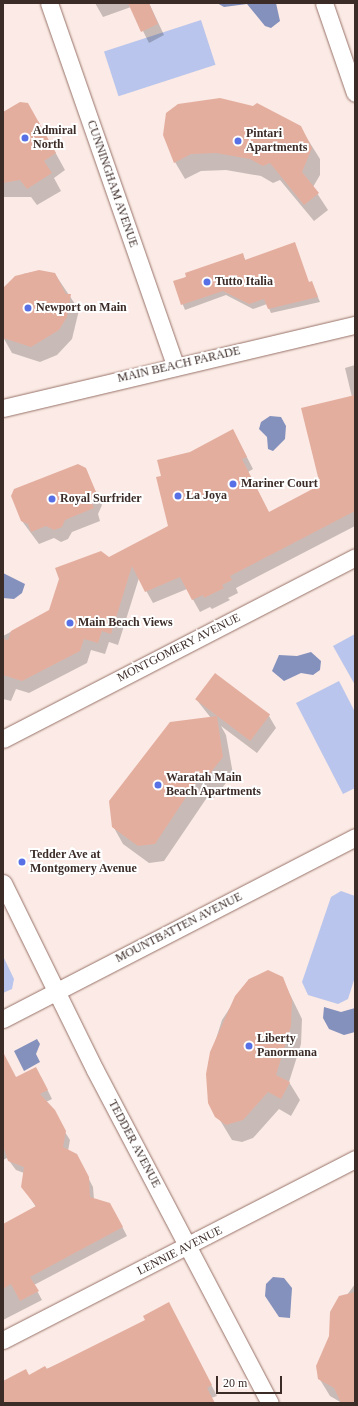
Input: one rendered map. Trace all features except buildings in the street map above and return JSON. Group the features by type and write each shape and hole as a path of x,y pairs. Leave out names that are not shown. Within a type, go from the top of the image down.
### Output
{"street":[{"name":"CUNNINGHAM AVENUE","path":"49,3 175,365"},
{"path":"324,3 355,93"},
{"name":"MAIN BEACH PARADE","path":"3,408 175,365 355,325"},
{"name":"MONTGOMERY AVENUE","path":"3,739 355,557"},
{"name":"MOUNTBATTEN AVENUE","path":"3,1019 58,992 355,837"},
{"name":"TEDDER AVENUE","path":"3,883 188,1247 270,1403"},
{"name":"LENNIE AVENUE","path":"3,1340 188,1247 355,1160"}],"shaded area":[{"path":"217,3 276,3 280,21 271,28 265,26 247,4 224,7"},
{"path":"201,20 216,65 119,96 104,52"},
{"path":"270,416 281,417 286,426 285,439 273,451 268,449 267,437 259,429 261,422"},
{"path":"3,573 25,584 22,593 14,599 3,598"},
{"path":"355,634 355,685 333,646"},
{"path":"311,652 321,661 320,670 313,675 301,673 284,681 272,671 279,655 297,656"},
{"path":"339,681 355,712 355,788 343,794 296,703"},
{"path":"341,891 355,896 355,977 348,999 338,1004 308,995 302,982 331,897"},
{"path":"3,956 14,979 12,989 3,993"},
{"path":"324,1007 341,1012 355,1008 355,1032 344,1035 329,1029 323,1018"},
{"path":"37,1039 40,1044 36,1054 40,1062 24,1071 14,1051"},
{"path":"273,1277 284,1278 292,1288 290,1318 279,1317 265,1296 266,1284"}],"place":[{"name":"Admiral North","path":"25,138"},
{"name":"Pintari Apartments","path":"238,141"},
{"name":"Tutto Italia","path":"207,282"},
{"name":"Newport on Main","path":"28,308"},
{"name":"Mariner Court","path":"233,484"},
{"name":"La Joya","path":"178,496"},
{"name":"Royal Surfrider","path":"52,499"},
{"name":"Main Beach Views","path":"70,623"},
{"name":"Waratah Main Beach Apartments","path":"158,785"},
{"name":"Tedder Ave at Montgomery Avenue","path":"22,862"},
{"name":"Liberty Panormana","path":"249,1046"}]}
